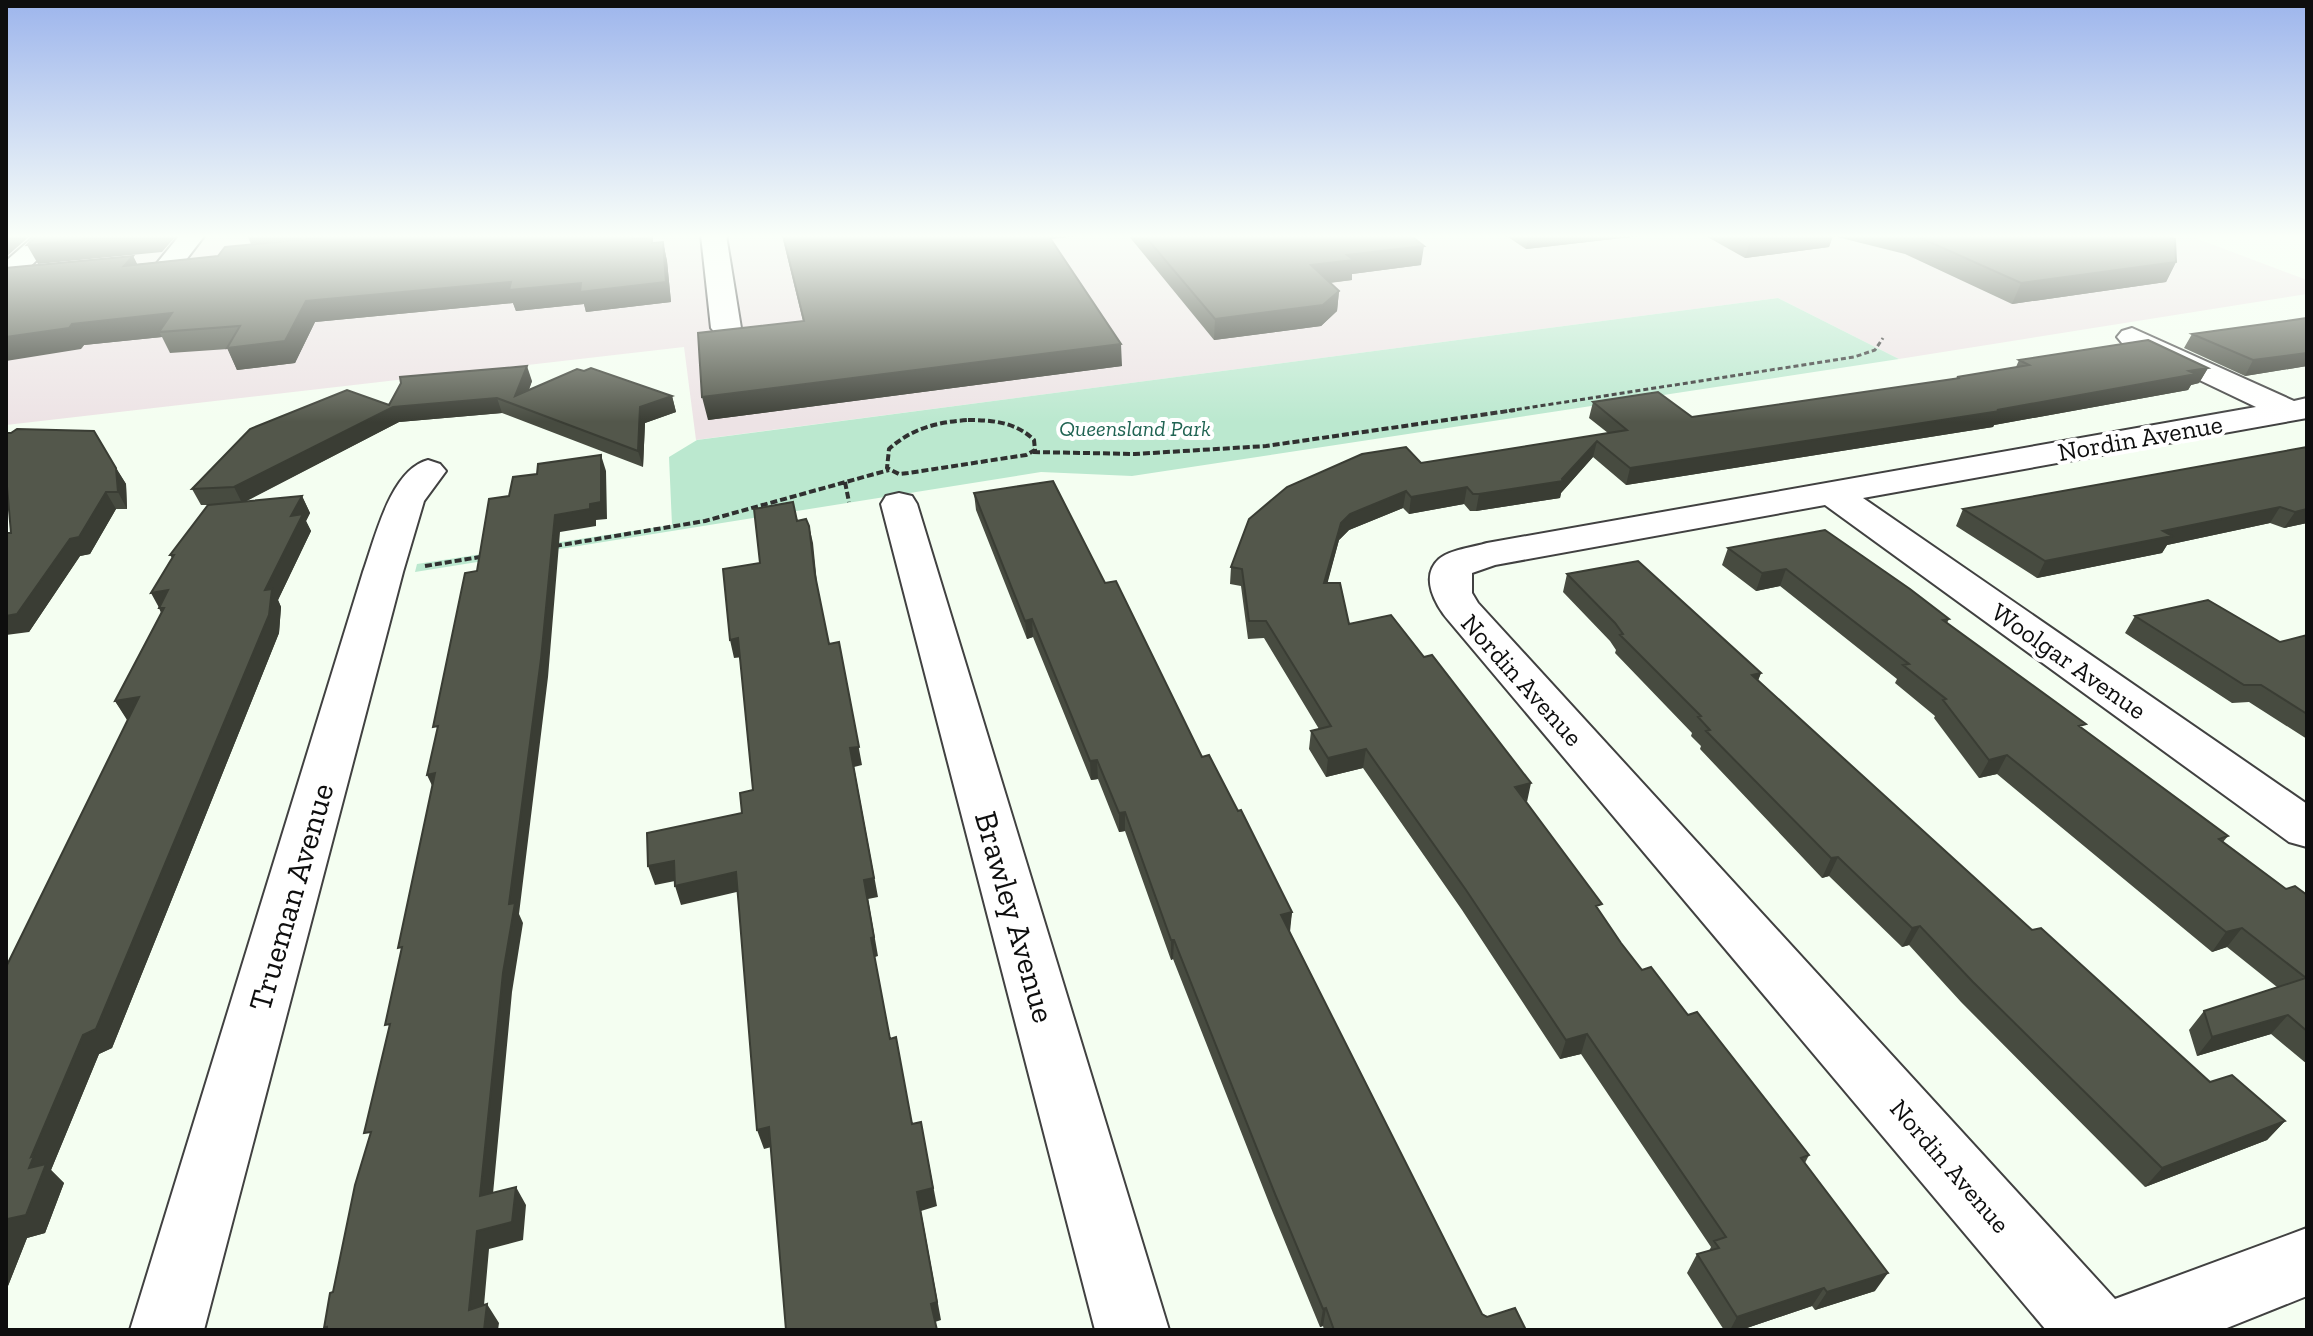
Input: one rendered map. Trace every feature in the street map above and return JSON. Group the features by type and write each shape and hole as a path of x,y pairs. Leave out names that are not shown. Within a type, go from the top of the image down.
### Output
{"street":[{"path":"722,297 726,328"},
{"path":"2132,337 2299,409"},
{"name":"Nordin Avenue","path":"2094,1330 1477,625 1455,606 1449,587 1454,566 1472,558 2299,409"},
{"name":"Trueman Avenue","path":"167,1330 383,572 406,501 428,471"},
{"name":"Brawley Avenue","path":"879,492 1132,1330"},
{"name":"Woolgar Avenue","path":"1831,493 2304,823"},
{"path":"2129,1330 2307,1262"}],"path":[{"path":"879,492 899,474 1033,452 1125,455 1305,441 1694,384 1854,357 1875,351 1883,338"},
{"path":"879,492 887,456 895,442 919,428 954,421 982,420 1019,428 1034,440 1036,447 1033,452"},
{"path":"545,547 705,521 845,482 879,492"},
{"path":"845,482 879,492"},
{"path":"383,572 499,554"}],"shaded area":[{"path":"6,297 2286,297 1899,359 1778,298 696,440 684,347 6,425"}],"green space":[{"name":"Queensland Park","path":"1778,298 1899,359 1132,476 1041,472 415,572 417,564 672,525 669,457 697,440"}],"building":[{"path":"6,297 345,297 306,301 285,341 227,348 240,326 159,332 172,313 72,324 69,328 6,337"},
{"path":"798,297 1090,297 1121,344 702,397 698,333 804,321"},
{"path":"1197,297 1332,297 1323,305 1215,319"},
{"path":"2307,318 2307,353 2253,360 2192,334"},
{"path":"2148,340 2208,368 2189,371 2196,374 1997,410 2000,411 1630,468 1597,441 1563,481 1479,494 1473,494 1467,487 1411,497 1406,491 1350,514 1341,523 1324,583 1340,583 1349,624 1391,615 1424,657 1432,655 1531,783 1515,787 1602,904 1596,906 1621,943 1642,970 1651,967 1688,1015 1697,1012 1809,1155 1801,1158 1888,1273 1827,1292 1824,1288 1737,1317 1697,1254 1719,1248 1714,1241 1726,1237 1587,1034 1566,1040 1466,890 1366,749 1328,758 1311,731 1331,726 1266,621 1249,621 1242,569 1231,567 1249,519 1287,487 1362,454 1406,447 1421,463 1627,430 1593,402 1658,392 1692,417 1960,378 1957,377 2029,365 2019,360"},
{"path":"527,366 515,396 577,369 584,371 591,368 672,396 640,407 638,451 497,398 393,407 234,487 192,489 250,429 347,390 389,405 401,383 400,377"},
{"path":"17,429 94,431 116,468 118,492 106,492 79,537 70,539 17,614 6,616 6,533 11,533 6,433"},
{"path":"2307,447 2307,509 2295,512 2280,507 2163,531 2172,536 2045,561 1963,509"},
{"path":"601,455 601,502 590,504 590,509 555,515 541,659 509,904 515,903 503,973 480,1196 516,1187 512,1222 477,1231 469,1310 487,1304 484,1330 327,1330 327,1327 324,1328 330,1293 333,1292 355,1185 371,1132 364,1133 390,1024 385,1025 402,947 398,948 435,773 427,775 438,726 433,727 465,573 477,571 489,499 509,496 513,477 537,474 538,464"},
{"path":"1053,481 1105,583 1116,581 1202,757 1209,755 1238,811 1241,810 1292,912 1281,915 1482,1314 1487,1317 1515,1308 1526,1330 1334,1330 1275,1194 1174,940 1171,940 1125,812 1119,813 1097,760 1090,761 1032,619 1025,621 974,493"},
{"path":"302,496 291,516 303,514 265,590 272,589 269,615 96,1029 83,1035 31,1157 34,1156 29,1168 46,1164 26,1215 7,1219 6,1222 6,967 139,697 115,701 164,608 159,608 168,590 151,593 174,555 170,555 208,505"},
{"path":"793,502 797,521 806,519 809,526 829,644 839,642 859,747 850,748 874,878 864,880 874,937 871,938 890,1039 896,1037 912,1124 921,1122 933,1188 917,1192 937,1302 931,1304 937,1330 786,1330 769,1127 757,1130 736,872 675,886 674,861 648,866 647,833 742,813 740,793 753,790 738,638 730,640 723,569 760,563 754,509"},
{"path":"1825,530 1910,589 1949,619 1943,620 2086,724 2079,726 2228,836 2219,839 2286,889 2295,886 2307,895 2307,1031 2288,1015 2212,1037 2204,1011 2306,978 2242,928 2226,932 2007,755 1989,760 1943,700 1946,699 1903,665 1909,664 1786,569 1762,573 1728,548"},
{"path":"1638,561 1761,673 1752,675 2032,930 2041,928 2210,1082 2232,1075 2285,1121 2162,1168 1920,926 1912,928 1838,857 1831,858 1706,731 1710,730 1698,717 1701,716 1620,635 1623,634 1615,623 1567,574"},
{"path":"2208,600 2280,642 2307,635 2307,714 2261,685 2244,685 2135,616"}]}
